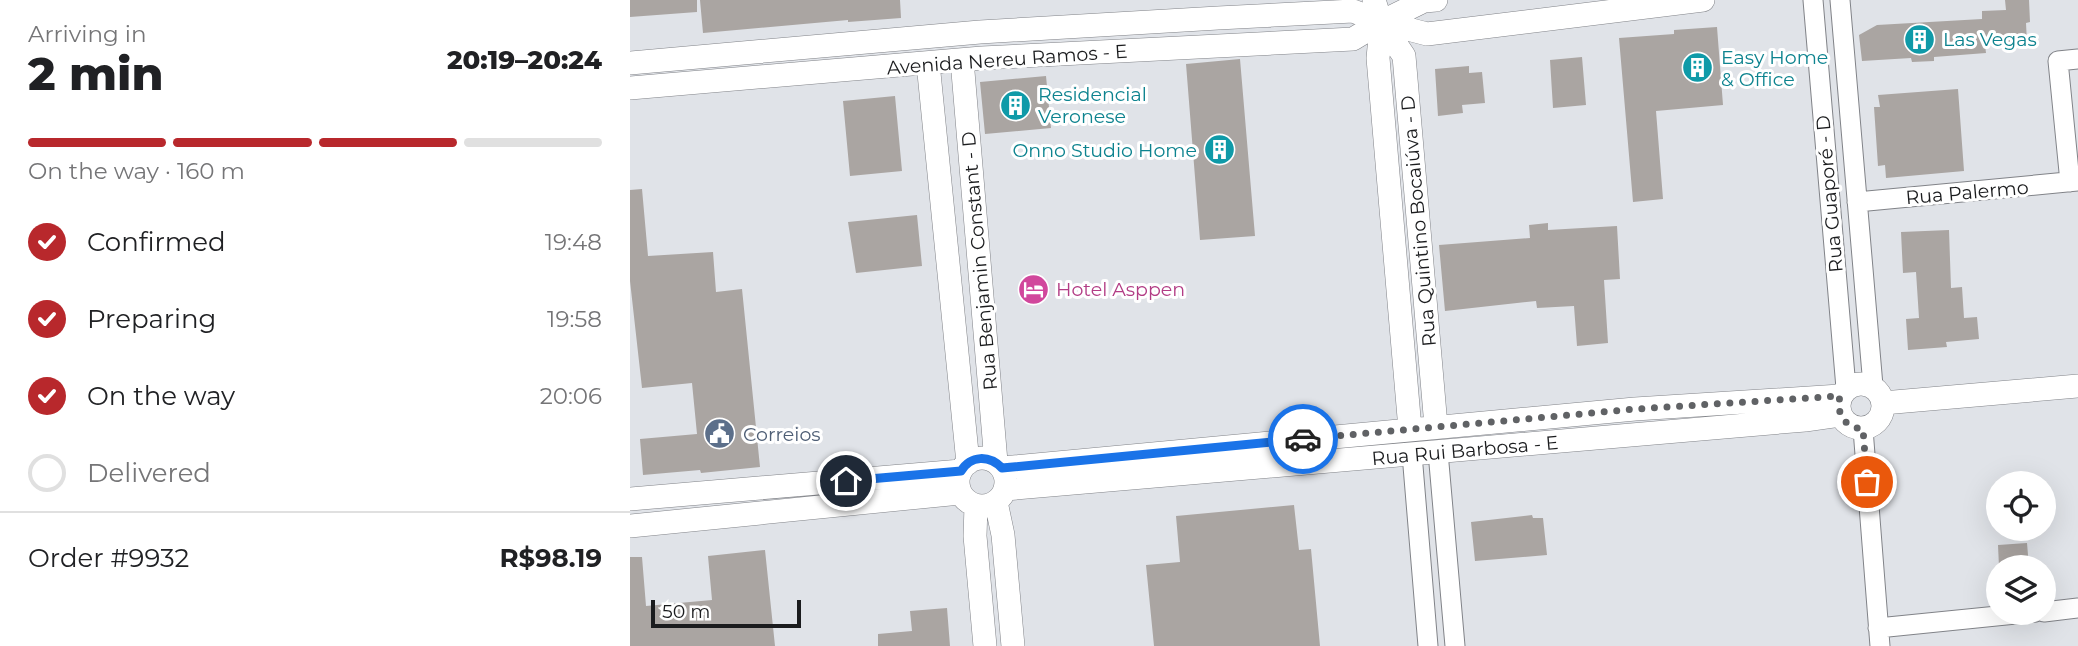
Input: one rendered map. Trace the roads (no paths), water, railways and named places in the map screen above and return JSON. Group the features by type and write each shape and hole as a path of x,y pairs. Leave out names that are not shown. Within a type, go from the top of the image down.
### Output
{"street":[{"name":"Avenida Nereu Ramos - E","path":"630,63 980,32 1353,11 1436,0"},
{"name":"Avenida Nereu Ramos - E","path":"1380,7 1427,34 1703,0"},
{"name":"Rua Guaporé - D","path":"1813,0 1842,400"},
{"name":"Rua Guaporé - D","path":"1840,0 1870,344 1878,394"},
{"name":"Avenida Nereu Ramos - E","path":"630,88 962,60 1353,39 1380,7"},
{"name":"Rua Quintino Bocaiúva - D","path":"1380,7 1404,56 1436,426"},
{"name":"Rua Quintino Bocaiúva - D","path":"1380,7 1378,58 1410,429"},
{"path":"2074,181 2058,61 2078,59"},
{"name":"Rua Benjamin Constant - D","path":"962,60 967,117 983,482"},
{"name":"Rua Benjamin Constant - D","path":"928,63 983,482 1003,534 1013,646"},
{"path":"1819,70 1846,67"},
{"path":"934,120 967,117"},
{"name":"Rua Palermo","path":"1857,202 2074,181"},
{"path":"1878,394 1878,420 1863,429 1853,428 1842,400 1854,384 1878,394 2078,387"},
{"name":"Rua Rui Barbosa - E","path":"630,526 1436,426 1636,409 1842,400"},
{"name":"Rua Rui Barbosa - E","path":"630,499 983,482 1438,452 1805,420 1842,400"},
{"path":"1863,429 1879,637 1986,620"},
{"path":"1438,452 1455,646"},
{"path":"1412,454 1428,646"},
{"path":"983,482 975,536 985,646"},
{"path":"2056,611 2078,608"}],"place":[{"name":"Las Vegas","path":"1920,39"},
{"name":"Easy Home & Office","path":"1698,68"},
{"name":"Residencial Veronese","path":"1015,105"},
{"name":"Onno Studio Home","path":"1220,150"},
{"name":"Hotel Asppen","path":"1033,289"},
{"name":"Correios","path":"720,434"}]}
